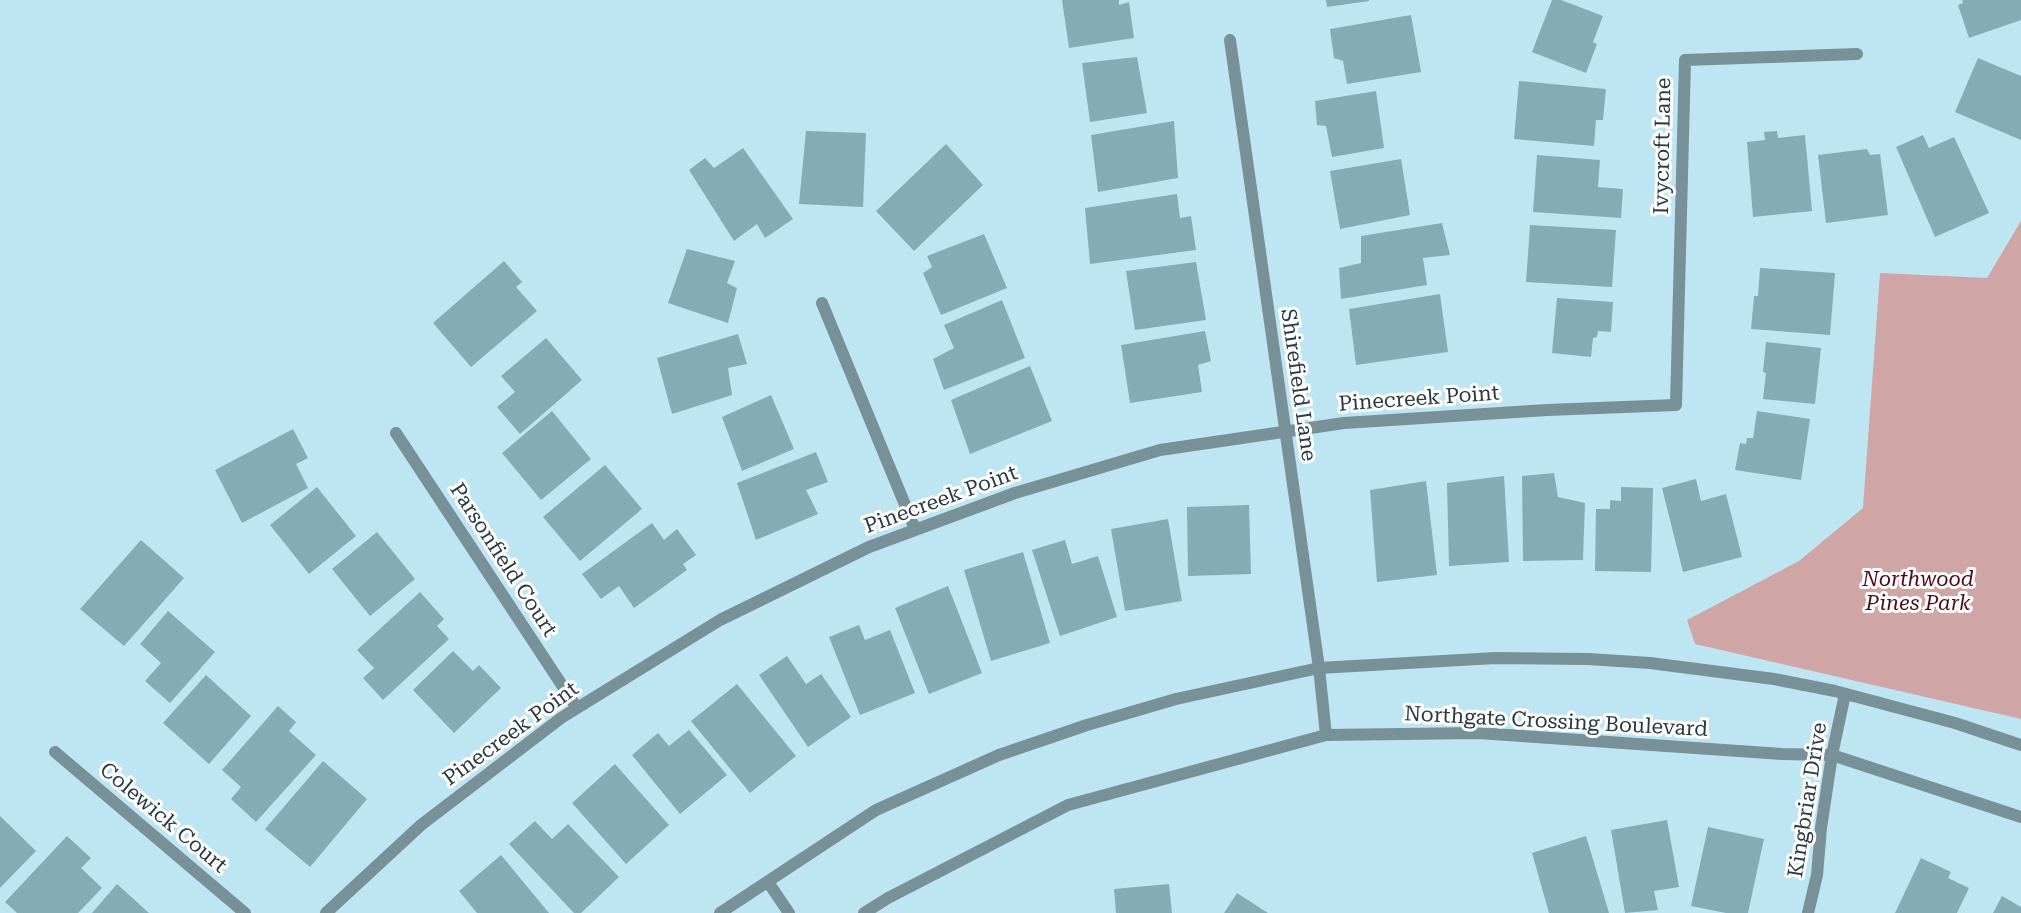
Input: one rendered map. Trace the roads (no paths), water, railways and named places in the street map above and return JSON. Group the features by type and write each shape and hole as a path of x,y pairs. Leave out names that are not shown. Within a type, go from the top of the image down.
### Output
{"street":[{"name":"Shirefield Lane","path":"1230,40 1319,669 1326,735"},
{"name":"Ivycroft Lane","path":"1676,405 1685,60 1857,54"},
{"path":"822,303 915,530"},
{"name":"Pinecreek Point","path":"326,913 422,825 561,718 720,620 869,547 1015,493 1160,450 1344,423 1547,410 1676,405"},
{"name":"Parsonfield Court","path":"396,433 577,708"},
{"path":"720,913 876,810 999,755 1087,724 1176,699 1319,669 1496,658 1588,659 1650,663 1774,679 1845,694 1955,723 2021,745"},
{"name":"Kingbriar Drive","path":"1808,913 1817,875 1821,828 1832,755 1845,694"},
{"name":"Northgate Crossing Boulevard","path":"864,913 888,898 1068,805 1326,735 1478,734 1782,754 1832,755 2021,817"},
{"name":"Colewick Court","path":"55,752 245,913"},
{"path":"768,882 789,913"}],"park label":[{"name":"Northwood Pines Park","path":"1918,592"}]}
